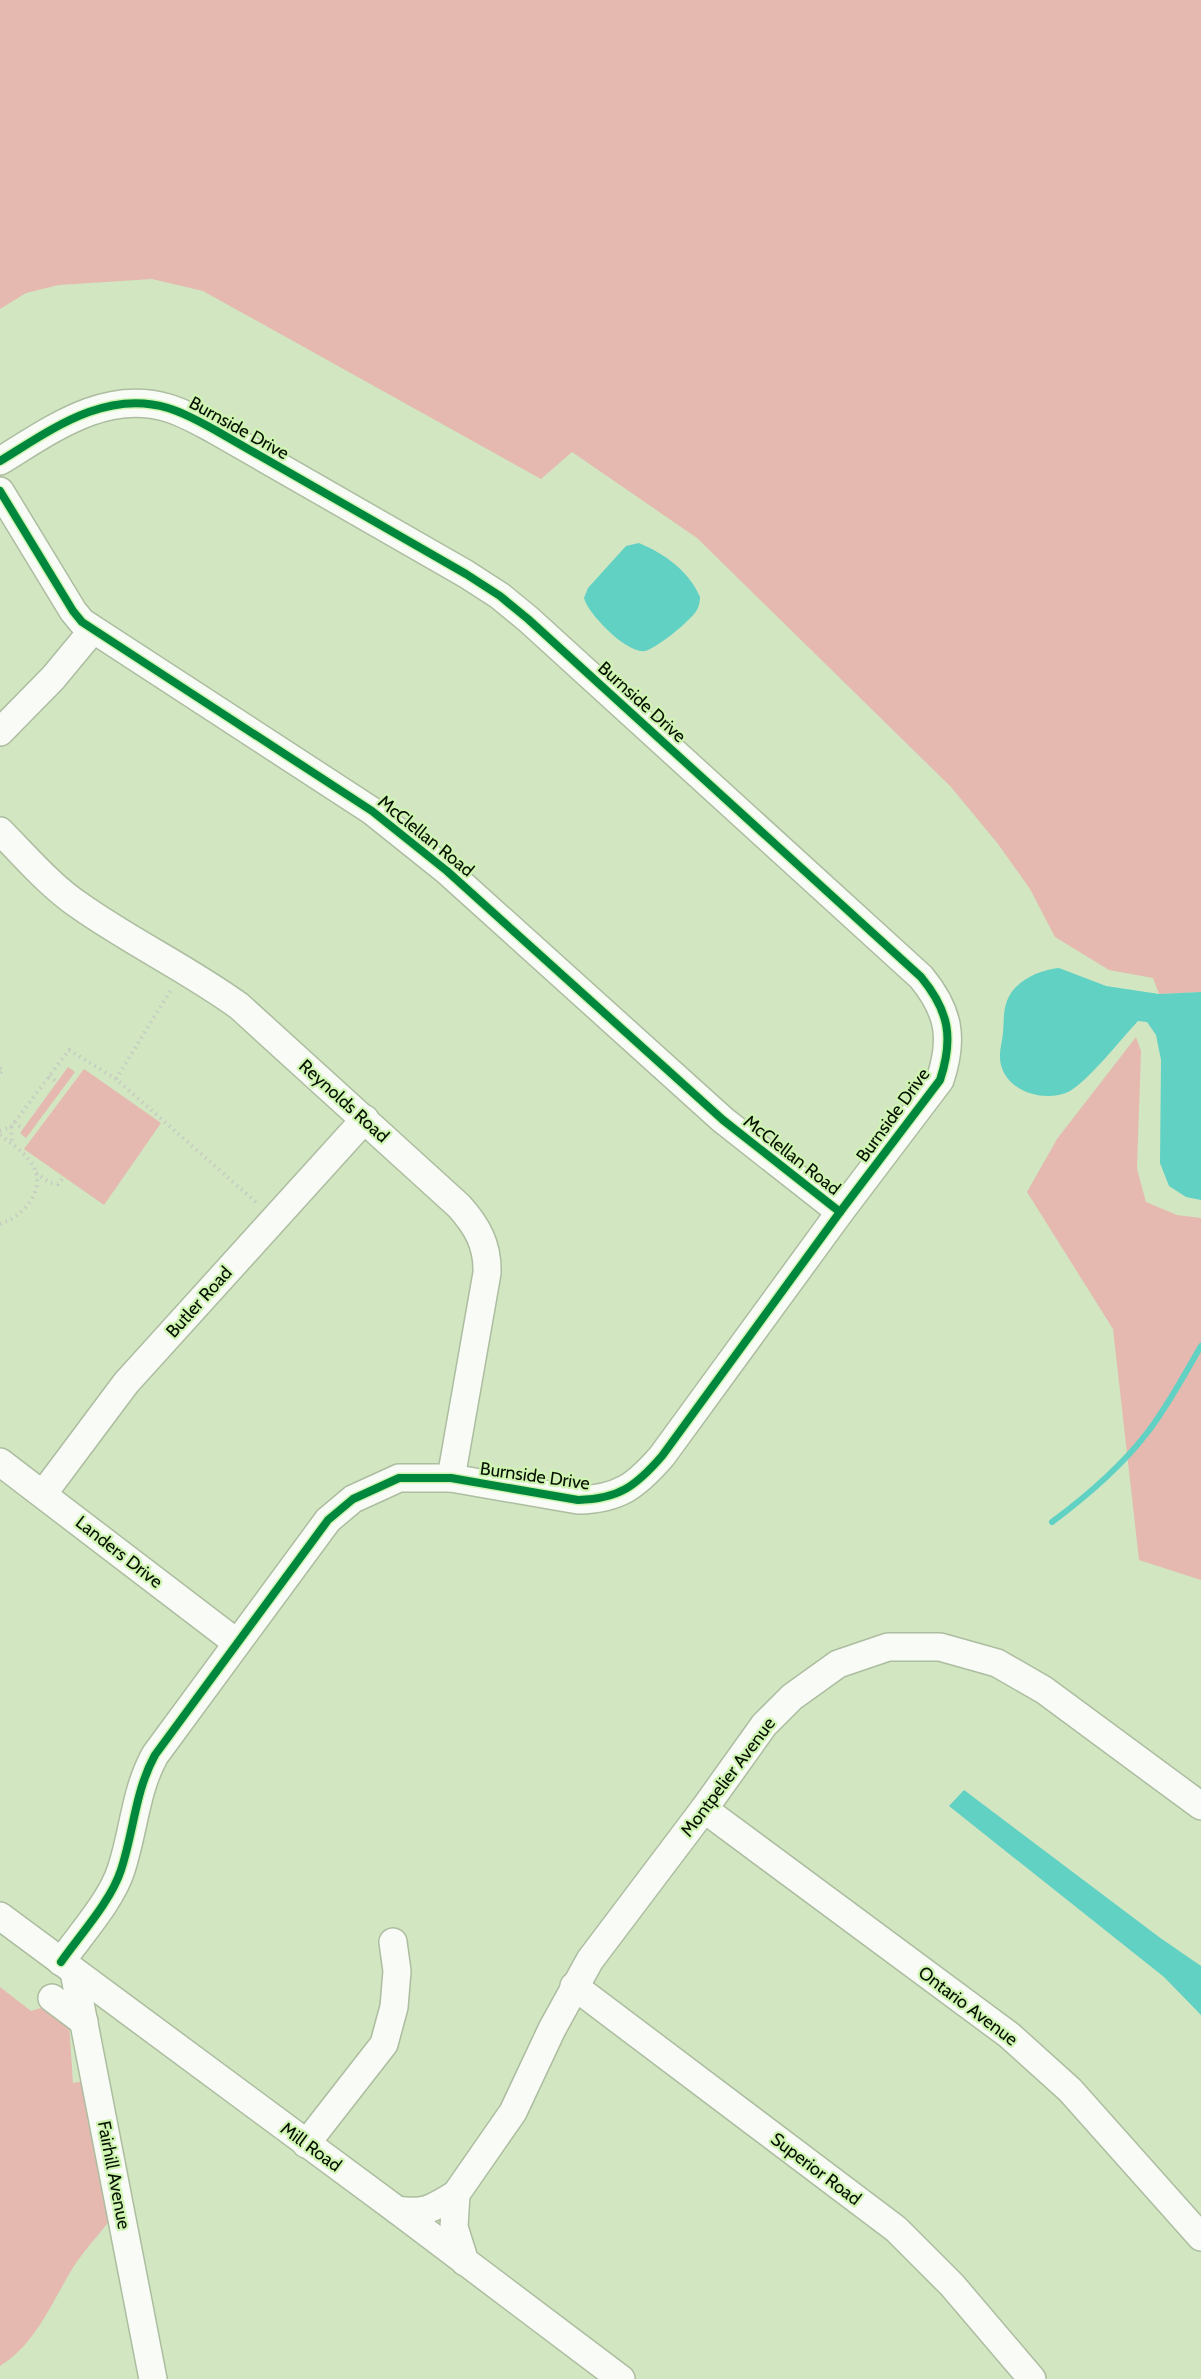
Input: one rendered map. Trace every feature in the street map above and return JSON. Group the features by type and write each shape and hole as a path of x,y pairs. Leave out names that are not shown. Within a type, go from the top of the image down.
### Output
{"street":[{"name":"Burnside Drive","path":"0,461 64,422 93,410 132,403 168,408 215,430 466,574 510,604 563,650 921,977 937,1000 948,1028 947,1056 940,1080 840,1212 662,1456 642,1479 616,1494 597,1500 578,1500 451,1478 399,1478 352,1499 328,1520 155,1755 146,1772 121,1871 68,1967"},
{"name":"McClellan Road","path":"0,491 73,611 92,631 372,811 410,840 723,1120 840,1212"},
{"path":"0,732 53,678 92,631"},
{"name":"Reynolds Road","path":"0,831 79,906 184,969 239,1006 459,1206 479,1231 488,1257 487,1273 451,1478"},
{"name":"Butler Road","path":"43,1494 126,1383 365,1119"},
{"name":"Landers Drive","path":"0,1462 237,1643"},
{"name":"Montpelier Avenue","path":"397,2210 428,2211 456,2194 513,2112 574,1986 590,1960 764,1725 792,1697 838,1664 888,1647 940,1647 997,1663 1044,1690 1201,1806"},
{"name":"Ontario Avenue","path":"704,1809 1009,2035 1070,2090 1201,2237"},
{"name":"Mill Road","path":"0,1916 397,2210 610,2376"},
{"path":"306,2144 384,2043 394,2007 397,1971 393,1942"},
{"name":"Fairhill Avenue","path":"68,1967 84,2022 153,2379"},
{"name":"Superior Road","path":"574,1986 896,2229 952,2285 1032,2379"},
{"path":"52,1998 84,2022"},
{"path":"456,2194 454,2227 465,2262"}],"path":[{"path":"116,1079 184,969"},
{"path":"13,1145 10,1134 13,1125 69,1050 116,1079 274,1219"},
{"path":"0,1068 3,1070 0,1074"},
{"path":"49,1076 57,1082"},
{"path":"13,1125 23,1129"},
{"path":"13,1125 0,1133 26,1156 35,1172 52,1184 58,1184 64,1177"},
{"path":"0,1224 21,1212 31,1200 36,1188 35,1172"}],"shaded area":[{"path":"0,0 1201,0 1201,992 1159,994 1153,978 1109,970 1055,937 1030,889 998,844 951,787 697,538 572,452 541,479 203,291 152,279 59,285 26,293 0,309"},
{"path":"1136,1037 1141,1051 1137,1169 1146,1202 1177,1215 1201,1218 1201,1580 1139,1560 1113,1329 1027,1192 1057,1139"},
{"path":"68,1067 75,1072 26,1138 20,1133"},
{"path":"84,1069 161,1123 104,1205 24,1149"},
{"path":"0,1987 31,2011 47,2006 69,2023 73,2083 89,2080 115,2214 74,2266 34,2333 13,2357 0,2366"}],"water":[{"path":"639,543 658,552 683,571 700,597 698,608 690,618 664,641 645,651 628,646 609,632 600,623 584,598 588,588 626,546"},
{"path":"1059,968 1106,986 1159,994 1201,992 1201,1200 1186,1197 1169,1186 1160,1163 1161,1060 1156,1035 1147,1022 1138,1021 1105,1059 1070,1091 1050,1096 1030,1093 1011,1083 1005,1075 1000,1053 1005,1009 1010,994 1028,978 1043,971"},
{"path":"964,1790 1201,1966 1201,2015 1164,1977 949,1806"}],"waterway":[{"path":"1052,1522 1103,1481 1137,1446 1162,1412 1201,1346"}],"cycle path":[{"path":"0,461 59,426 101,408 122,404 145,404 168,408 215,430 466,574 500,596 528,619 921,977 943,1013 948,1038 940,1080 840,1212 662,1456 635,1483 616,1494 578,1500 451,1478 399,1478 353,1499 328,1520 155,1755 143,1783 116,1882 103,1906 61,1962"},
{"path":"0,491 82,622 372,811 447,871 723,1120 840,1212"}]}
